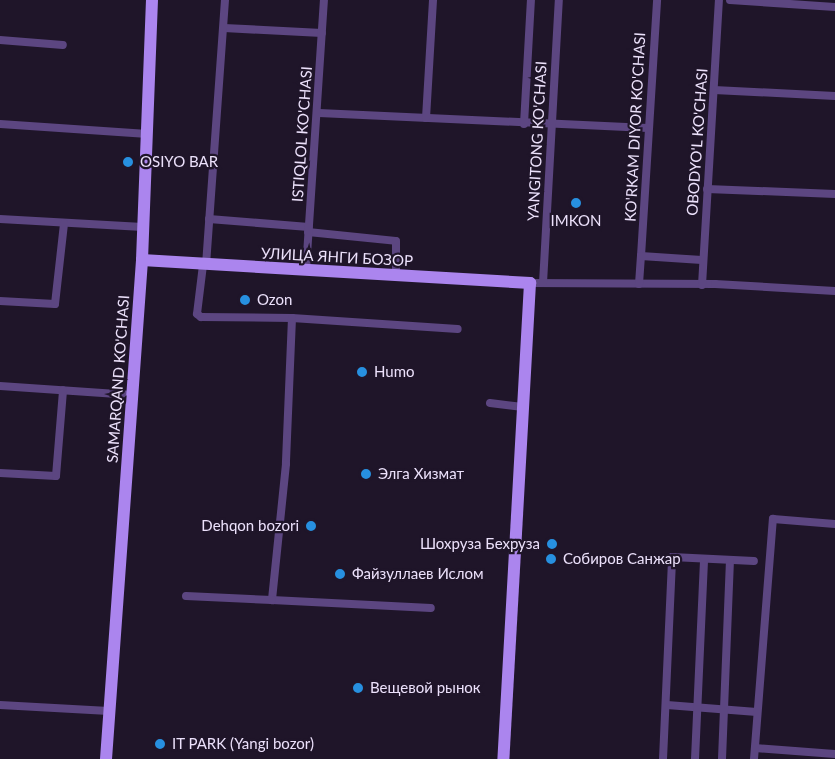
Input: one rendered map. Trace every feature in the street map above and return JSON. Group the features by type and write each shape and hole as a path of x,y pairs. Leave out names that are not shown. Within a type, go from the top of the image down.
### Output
{"street":[{"name":"SAMARQAND KO'CHASI","path":"106,759 142,260 152,0"},
{"path":"225,0 209,219 197,314 201,317 292,318 458,329"},
{"name":"ISTIQLOL KO'CHASI","path":"306,270 319,112 324,0"},
{"path":"426,118 433,0"},
{"name":"YANGITONG KO'CHASI","path":"524,124 531,0"},
{"name":"YANGITONG KO'CHASI","path":"543,283 559,0"},
{"name":"KO'RKAM DIYOR KO'CHASI","path":"639,284 657,0"},
{"name":"OBODYO'L KO'CHASI","path":"702,285 719,0"},
{"path":"730,0 814,3 835,7"},
{"path":"224,28 322,33"},
{"path":"0,40 63,45"},
{"path":"714,90 835,96"},
{"path":"319,112 524,124 648,128"},
{"path":"0,124 148,134"},
{"path":"707,189 835,194"},
{"path":"0,219 143,227"},
{"path":"209,219 396,241 396,275"},
{"path":"0,302 55,304 64,224"},
{"path":"641,256 702,260"},
{"name":"УЛИЦА ЯНГИ БОЗОР","path":"142,260 530,283"},
{"path":"503,759 530,283 702,285 835,291"},
{"path":"272,600 286,464 292,318"},
{"path":"0,386 132,395"},
{"path":"0,473 56,476 63,390"},
{"path":"490,403 523,406"},
{"path":"754,759 773,519 835,524"},
{"path":"663,759 672,557 754,561"},
{"path":"695,759 704,559"},
{"path":"722,759 730,560"},
{"path":"186,596 431,608"},
{"path":"0,705 109,711"},
{"path":"667,705 757,712"},
{"path":"755,748 835,754"}],"place":[{"name":"OSIYO BAR","path":"128,162"},
{"name":"IMKON","path":"576,203"},
{"name":"Ozon","path":"245,300"},
{"name":"Humo","path":"362,372"},
{"name":"Элга Хизмат","path":"366,474"},
{"name":"Dehqon bozori","path":"311,526"},
{"name":"Шохруза Бехруза","path":"552,544"},
{"name":"Собиров Санжар","path":"551,559"},
{"name":"Файзуллаев Ислом","path":"340,574"},
{"name":"Вещевой рынок","path":"358,688"},
{"name":"IT PARK (Yangi bozor)","path":"160,744"}]}
